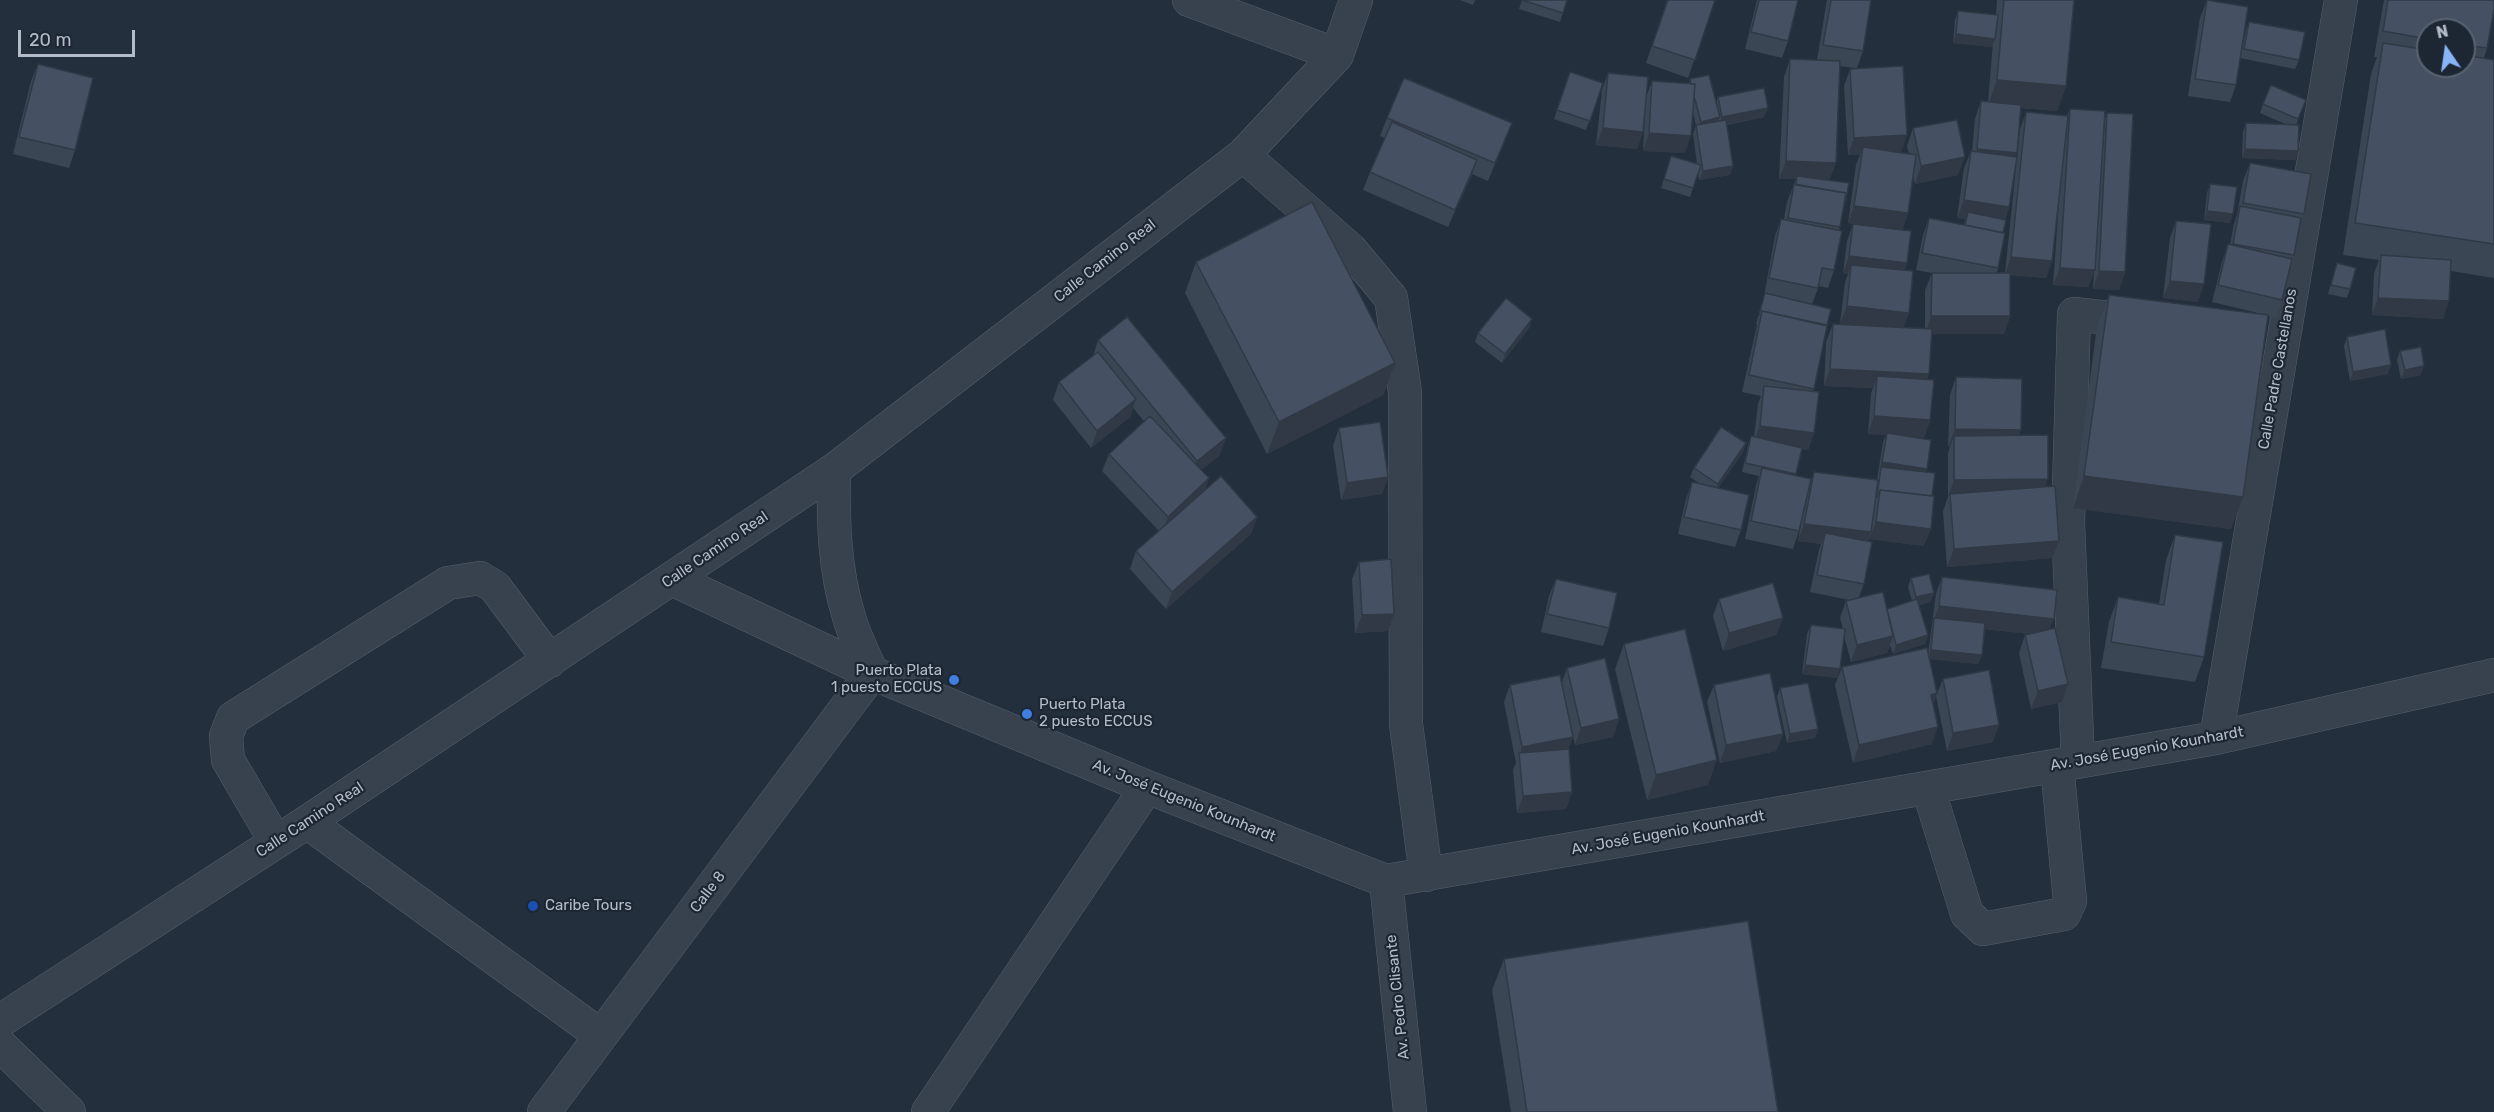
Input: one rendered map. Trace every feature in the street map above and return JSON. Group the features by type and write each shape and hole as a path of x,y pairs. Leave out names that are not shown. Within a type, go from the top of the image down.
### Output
{"street":[{"path":"1189,0 1337,55"},
{"name":"Calle Camino Real","path":"0,1021 307,822 834,470 1243,155 1337,55 1356,0"},
{"name":"Calle Padre Castellanos","path":"2216,738 2342,0"},
{"path":"1243,155 1350,249 1391,298 1405,392 1406,724 1426,874"},
{"path":"1928,788 1967,914 1983,929 2064,914 2070,900 2067,764 2067,523 2074,314 2179,326"},
{"path":"2249,334 2284,338"},
{"path":"834,470 833,536 839,574 849,618 872,673"},
{"path":"276,842 228,760 226,736 233,718 448,583 480,579 495,587 550,661"},
{"name":"Av. José Eugenio Kounhardt","path":"672,579 872,673 1147,787 1386,881 2216,738 2494,675"},
{"name":"Calle 8","path":"544,1112 872,673"},
{"path":"928,1112 1147,787"},
{"path":"307,822 600,1035"},
{"name":"Av. Pedro Clisante","path":"1386,881 1410,1112"},
{"path":"0,1045 69,1112"}],"building":[{"path":"1522,0 1567,0 1563,13"},
{"path":"1668,0 1715,0 1695,60 1652,46"},
{"path":"1759,0 1798,0 1788,41 1751,32"},
{"path":"1831,0 1871,0 1863,51 1823,45"},
{"path":"2004,0 2074,0 2066,86 1997,80"},
{"path":"2207,0 2248,7 2236,85 2195,79"},
{"path":"2388,0 2494,0 2487,48 2476,47 2476,18 2416,18 2416,37 2383,31"},
{"path":"1958,11 1998,15 1995,39 1956,34"},
{"path":"2249,22 2305,32 2299,60 2244,49"},
{"path":"2383,43 2416,48 2416,78 2476,78 2476,57 2494,60 2494,244 2355,223"},
{"path":"1790,59 1840,61 1836,163 1786,161"},
{"path":"38,64 93,78 75,150 19,137"},
{"path":"1903,66 1907,135 1854,138 1850,69"},
{"path":"1570,72 1603,83 1590,121 1557,110"},
{"path":"1608,73 1648,77 1643,132 1603,128"},
{"path":"1709,75 1720,117 1701,122 1694,96 1695,84 1691,84 1690,79"},
{"path":"1404,78 1512,123 1495,163 1387,118"},
{"path":"1652,81 1695,84 1691,136 1649,133"},
{"path":"2271,85 2306,100 2298,119 2263,104"},
{"path":"1764,88 1768,108 1722,117 1718,97"},
{"path":"1981,101 2021,105 2017,153 1977,149"},
{"path":"2070,109 2105,111 2095,270 2060,268"},
{"path":"2026,112 2068,116 2052,261 2011,257"},
{"path":"2107,113 2133,114 2125,272 2099,271"},
{"path":"1726,120 1733,166 1703,171 1696,125"},
{"path":"1957,120 1965,157 1921,166 1913,128"},
{"path":"1392,122 1477,160 1455,210 1370,172"},
{"path":"2246,123 2299,125 2298,151 2245,149"},
{"path":"1863,147 1916,155 1908,213 1854,206"},
{"path":"1971,151 2017,157 2009,207 1964,200"},
{"path":"1671,156 1701,165 1693,188 1664,179"},
{"path":"2250,163 2311,174 2304,214 2243,203"},
{"path":"1797,176 1849,183 1846,199 1846,193 1796,185"},
{"path":"1794,184 1846,193 1840,227 1788,218"},
{"path":"2210,184 2237,187 2233,214 2207,211"},
{"path":"1312,202 1395,363 1279,422 1196,262"},
{"path":"2240,206 2301,218 2294,255 2233,244"},
{"path":"1968,212 2006,220 2003,233 1965,225"},
{"path":"1929,218 2005,233 1998,268 1922,253"},
{"path":"1781,219 1842,231 1834,270 1822,268 1818,288 1769,278"},
{"path":"2176,221 2211,224 2204,284 2170,281"},
{"path":"1853,224 1911,231 1907,263 1849,256"},
{"path":"2228,244 2292,259 2282,300 2218,285"},
{"path":"2381,255 2451,260 2449,301 2378,298"},
{"path":"2337,263 2356,268 2350,289 2331,285"},
{"path":"1851,265 1913,271 1909,313 1847,306"},
{"path":"1932,273 2010,273 2010,316 1931,316"},
{"path":"1765,293 1831,309 1827,325 1762,311 1761,316 1759,315"},
{"path":"2109,295 2268,315 2243,497 2084,476"},
{"path":"1506,298 1532,319 1505,354 1478,333"},
{"path":"1762,311 1827,326 1814,389 1749,375"},
{"path":"1127,317 1226,438 1197,461 1098,340"},
{"path":"1833,324 1932,329 1929,374 1830,369"},
{"path":"2385,329 2391,365 2353,372 2347,337"},
{"path":"2421,347 2424,366 2405,370 2400,351"},
{"path":"1098,352 1136,399 1097,431 1059,382"},
{"path":"1877,376 1934,380 1930,420 1874,416"},
{"path":"1956,377 2022,379 2021,430 1955,429"},
{"path":"1764,386 1819,392 1814,433 1760,426"},
{"path":"1150,416 1209,478 1168,517 1109,454"},
{"path":"1380,422 1388,477 1347,483 1339,428"},
{"path":"1721,427 1746,443 1718,484 1694,468"},
{"path":"1887,433 1931,440 1927,469 1882,462"},
{"path":"2048,435 2048,479 1954,480 1954,436"},
{"path":"1751,436 1802,448 1796,474 1745,463"},
{"path":"1881,467 1935,473 1932,496 1880,490 1877,497"},
{"path":"1762,468 1811,479 1799,531 1751,521"},
{"path":"1814,472 1878,480 1871,532 1804,524"},
{"path":"1221,476 1257,517 1172,592 1136,551"},
{"path":"1692,482 1749,495 1741,530 1684,517"},
{"path":"2055,486 2059,541 1954,549 1950,494"},
{"path":"1880,490 1934,496 1931,529 1876,522"},
{"path":"1825,533 1872,542 1864,584 1817,575"},
{"path":"2175,535 2223,542 2204,657 2111,642 2118,597 2164,605"},
{"path":"1391,559 1394,614 1362,615 1359,562"},
{"path":"1929,574 1934,593 1916,597 1911,578"},
{"path":"1942,577 2057,590 2054,619 1939,606"},
{"path":"1556,579 1617,593 1609,628 1547,614"},
{"path":"1773,583 1783,618 1729,633 1719,599"},
{"path":"1883,592 1893,636 1857,645 1846,601"},
{"path":"1917,599 1928,635 1896,645 1887,609"},
{"path":"1934,618 1985,623 1982,655 1931,650"},
{"path":"1811,625 1845,629 1840,669 1805,665"},
{"path":"2055,628 2068,684 2038,691 2025,635"},
{"path":"1685,629 1717,760 1656,775 1624,644"},
{"path":"1927,648 1937,693 1931,695 1938,727 1859,745 1842,667"},
{"path":"1605,658 1619,719 1581,728 1567,668"},
{"path":"1989,670 1999,725 1953,733 1943,679"},
{"path":"1770,673 1783,734 1726,745 1714,685"},
{"path":"1560,675 1573,737 1522,747 1510,685"},
{"path":"1808,683 1818,729 1790,734 1780,688"},
{"path":"1569,749 1572,792 1523,796 1519,753"},
{"path":"1748,921 1778,1112 1527,1112 1504,959"}],"place":[{"name":"Puerto Plata 1 puesto ECCUS","path":"954,680"},
{"name":"Puerto Plata 2 puesto ECCUS","path":"1027,714"},
{"name":"Caribe Tours","path":"533,906"}]}
